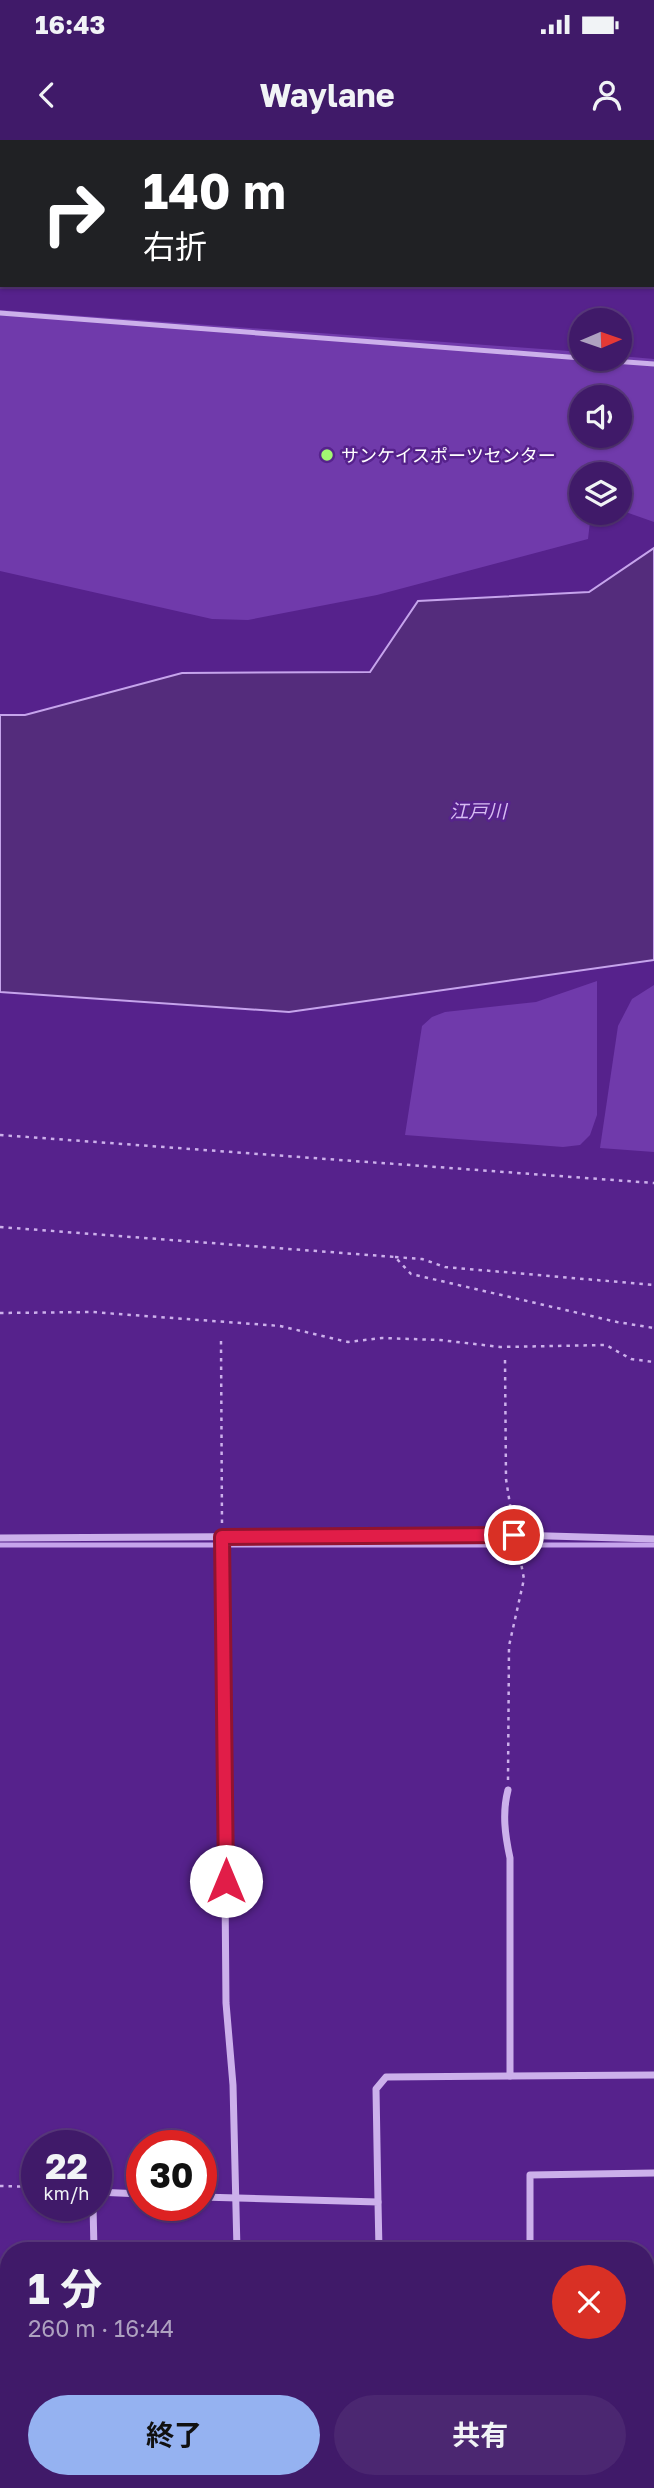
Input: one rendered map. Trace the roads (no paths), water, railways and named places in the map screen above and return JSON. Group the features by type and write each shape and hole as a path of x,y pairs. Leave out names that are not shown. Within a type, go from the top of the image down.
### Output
{"street":[{"path":"399,140 414,140"},
{"path":"0,1538 514,1535 654,1539"},
{"path":"222,1537 226,2003 233,2085 237,2242"},
{"path":"508,1790 504,1804 505,1836 510,1858 510,2076"},
{"path":"379,2242 376,2089 386,2077 654,2075"},
{"path":"530,2242 530,2175 654,2174"},
{"path":"217,2197 378,2202"},
{"path":"93,2221 94,2242"}],"lane":[{"path":"0,313 569,358"},
{"path":"632,362 654,364"}],"water":[{"name":"江戸川","path":"654,548 654,960 289,1012 0,992 0,715 25,715 182,673 370,672 418,601 589,592"}],"waterway":[{"path":"0,1545 654,1545"}],"place":[{"name":"サンケイスポーツセンター","path":"327,455"}]}
